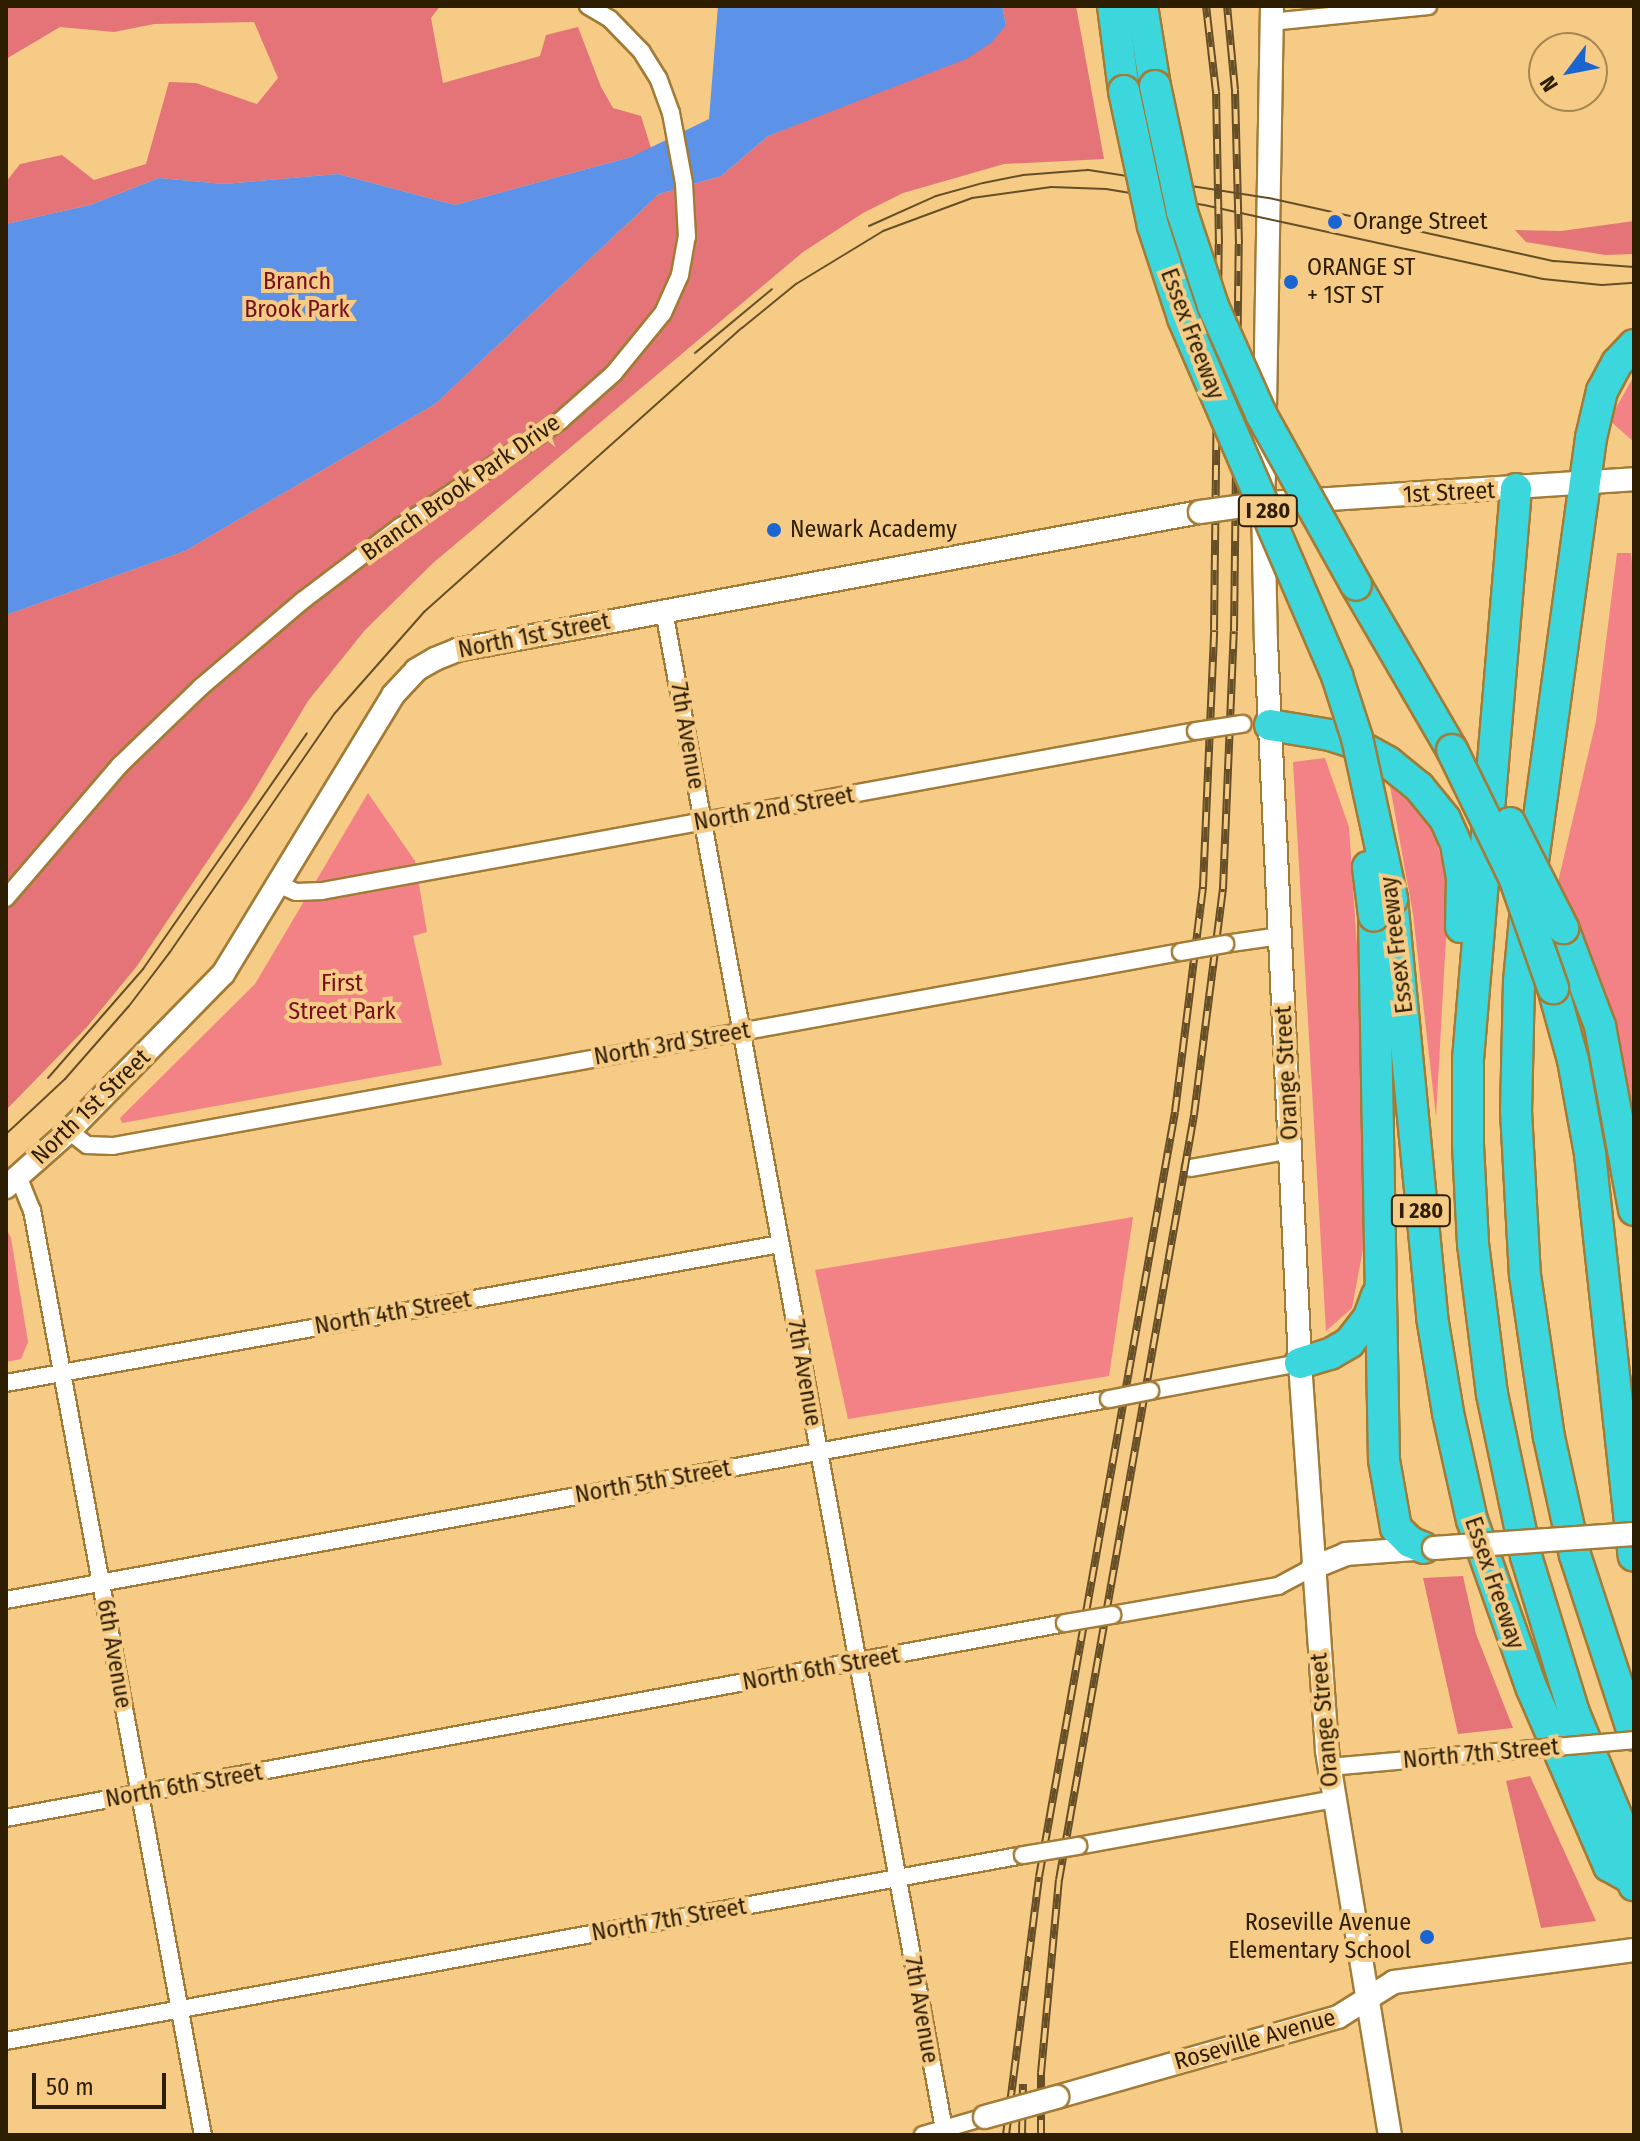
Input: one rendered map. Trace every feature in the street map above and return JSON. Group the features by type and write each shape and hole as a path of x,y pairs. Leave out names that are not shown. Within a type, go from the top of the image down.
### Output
{"highway":[{"path":"1095,6 1117,87"},
{"name":"Essex Freeway","path":"1113,6 1117,87 1172,288 1221,409 1313,615 1357,738 1383,907 1432,1317 1450,1423 1472,1520 1532,1689 1609,1866 1632,1882"},
{"name":"Essex Freeway","path":"1142,6 1155,86 1188,233 1236,361 1310,506 1452,750 1514,877 1553,988 1573,1060 1590,1154 1634,1556"},
{"path":"1634,345 1617,363 1602,391 1586,482 1522,948 1517,1045 1517,1175 1528,1307 1555,1470 1583,1582 1634,1737"},
{"path":"1516,489 1468,1059 1473,1244 1498,1431 1537,1597 1574,1713 1632,1854 1632,1882"},
{"path":"1256,724 1342,738 1377,755 1419,787 1445,819 1461,867 1458,1028 1468,1059"},
{"path":"1452,750 1486,779 1563,928 1600,1026 1634,1210"},
{"path":"1383,907 1382,1432 1387,1485 1396,1528 1410,1542 1429,1548"},
{"path":"1300,1363 1330,1354 1357,1336 1369,1317 1380,1274"}],"main road":[{"name":"Orange Street","path":"1272,14 1253,504 1256,724 1280,936 1312,1568 1329,1767 1390,2135"},
{"name":"1st Street","path":"1253,504 1634,479"},
{"name":"North 1st Street","path":"12,1182 69,1131 223,974 280,885 384,709 416,670 457,650 1253,504"},
{"name":"North 6th Street","path":"1312,1568 1346,1554 1634,1534"},
{"name":"Roseville Avenue","path":"985,2117 1338,2017 1394,1982 1626,1951"}],"street":[{"name":"Branch Brook Park Drive","path":"6,898 120,765 234,658 378,544 528,444 603,384 655,324 675,289 686,250 687,211 671,113 658,78 642,52 622,30 588,6"},
{"path":"1272,14 1428,6"},
{"name":"7th Avenue","path":"664,611 945,2132"},
{"name":"North 2nd Street","path":"280,885 296,892 322,891 1196,731 1256,724"},
{"name":"North 3rd Street","path":"69,1131 87,1145 113,1146 1280,936"},
{"path":"1191,1168 1291,1150"},
{"name":"6th Avenue","path":"12,1182 32,1210 203,2135"},
{"name":"North 4th Street","path":"6,1383 780,1244"},
{"name":"North 5th Street","path":"6,1600 1300,1363"},
{"name":"North 6th Street","path":"6,1818 1278,1586 1312,1568"},
{"name":"North 7th Street","path":"1329,1767 1634,1737"},
{"name":"North 7th Street","path":"6,2041 1333,1799"},
{"name":"Roseville Avenue","path":"923,2135 945,2132 985,2117"}],"green space":[{"path":"1634,376 1634,442 1609,420"},
{"path":"1617,553 1631,553 1634,582 1634,1124 1606,993 1558,882 1596,721"},
{"path":"1325,758 1349,827 1362,1020 1367,1228 1352,1308 1326,1331 1293,762"},
{"path":"1390,786 1430,820 1449,884 1436,1117 1413,914"},
{"name":"First Street Park","path":"368,793 415,861 427,932 413,936 442,1065 122,1123 120,1118 255,984"},
{"path":"1133,1217 1109,1376 848,1419 815,1270"},
{"path":"6,1228 11,1238 28,1342 21,1359 6,1362"}],"shaded area":[{"path":"6,6 440,6 431,18 443,83 540,56 546,35 578,27 601,87 613,108 641,116 651,148 631,157 455,205 338,174 224,184 159,178 90,205 6,224 6,182 20,164 62,155 94,180 146,164 169,82 196,83 257,104 278,78 254,22 154,24 114,32 60,27 6,59"},
{"path":"1002,6 1076,6 1104,159 1004,164 903,193 863,213 803,252 433,563 365,630 308,701 249,799 137,966 86,1028 6,1110 6,615 185,551 435,404 659,194 721,176 768,136 855,101 1006,25"},
{"path":"1634,221 1634,254 1605,255 1526,242 1515,230 1561,231"},
{"path":"1463,1576 1476,1634 1513,1728 1458,1734 1423,1578"},
{"path":"1530,1776 1596,1921 1541,1928 1506,1781"}],"water":[{"path":"718,6 1002,6 1006,25 991,43 966,59 768,136 721,176 659,194 435,404 185,551 6,615 6,224 90,205 159,178 224,184 338,174 455,205 631,157 709,119"}],"tram line":[{"path":"869,226 936,196 983,183 1023,175 1088,170 1269,198 1554,261 1634,267"},
{"path":"6,1134 65,1079 129,1006 170,952 335,713 424,612 742,328 796,284 883,231 972,198 1051,187 1106,189 1204,205 1543,279 1602,285 1634,283"},
{"path":"695,353 772,289"},
{"path":"48,1078 143,969 307,733"}],"railway":[{"path":"1006,2135 1039,1877 1175,1112 1203,887 1214,630 1219,244 1216,92 1206,6"},
{"path":"1041,2135 1041,2073 1059,1880 1194,1115 1223,889 1234,631 1239,244 1235,90 1227,6"},
{"path":"1022,2135 1023,2084"}],"place":[{"name":"Orange Street","path":"1335,222"},
{"name":"ORANGE ST + 1ST ST","path":"1291,282"},
{"name":"Newark Academy","path":"774,530"},
{"name":"Roseville Avenue Elementary School","path":"1427,1937"}],"park label":[{"name":"Branch Brook Park","path":"297,296"}]}
